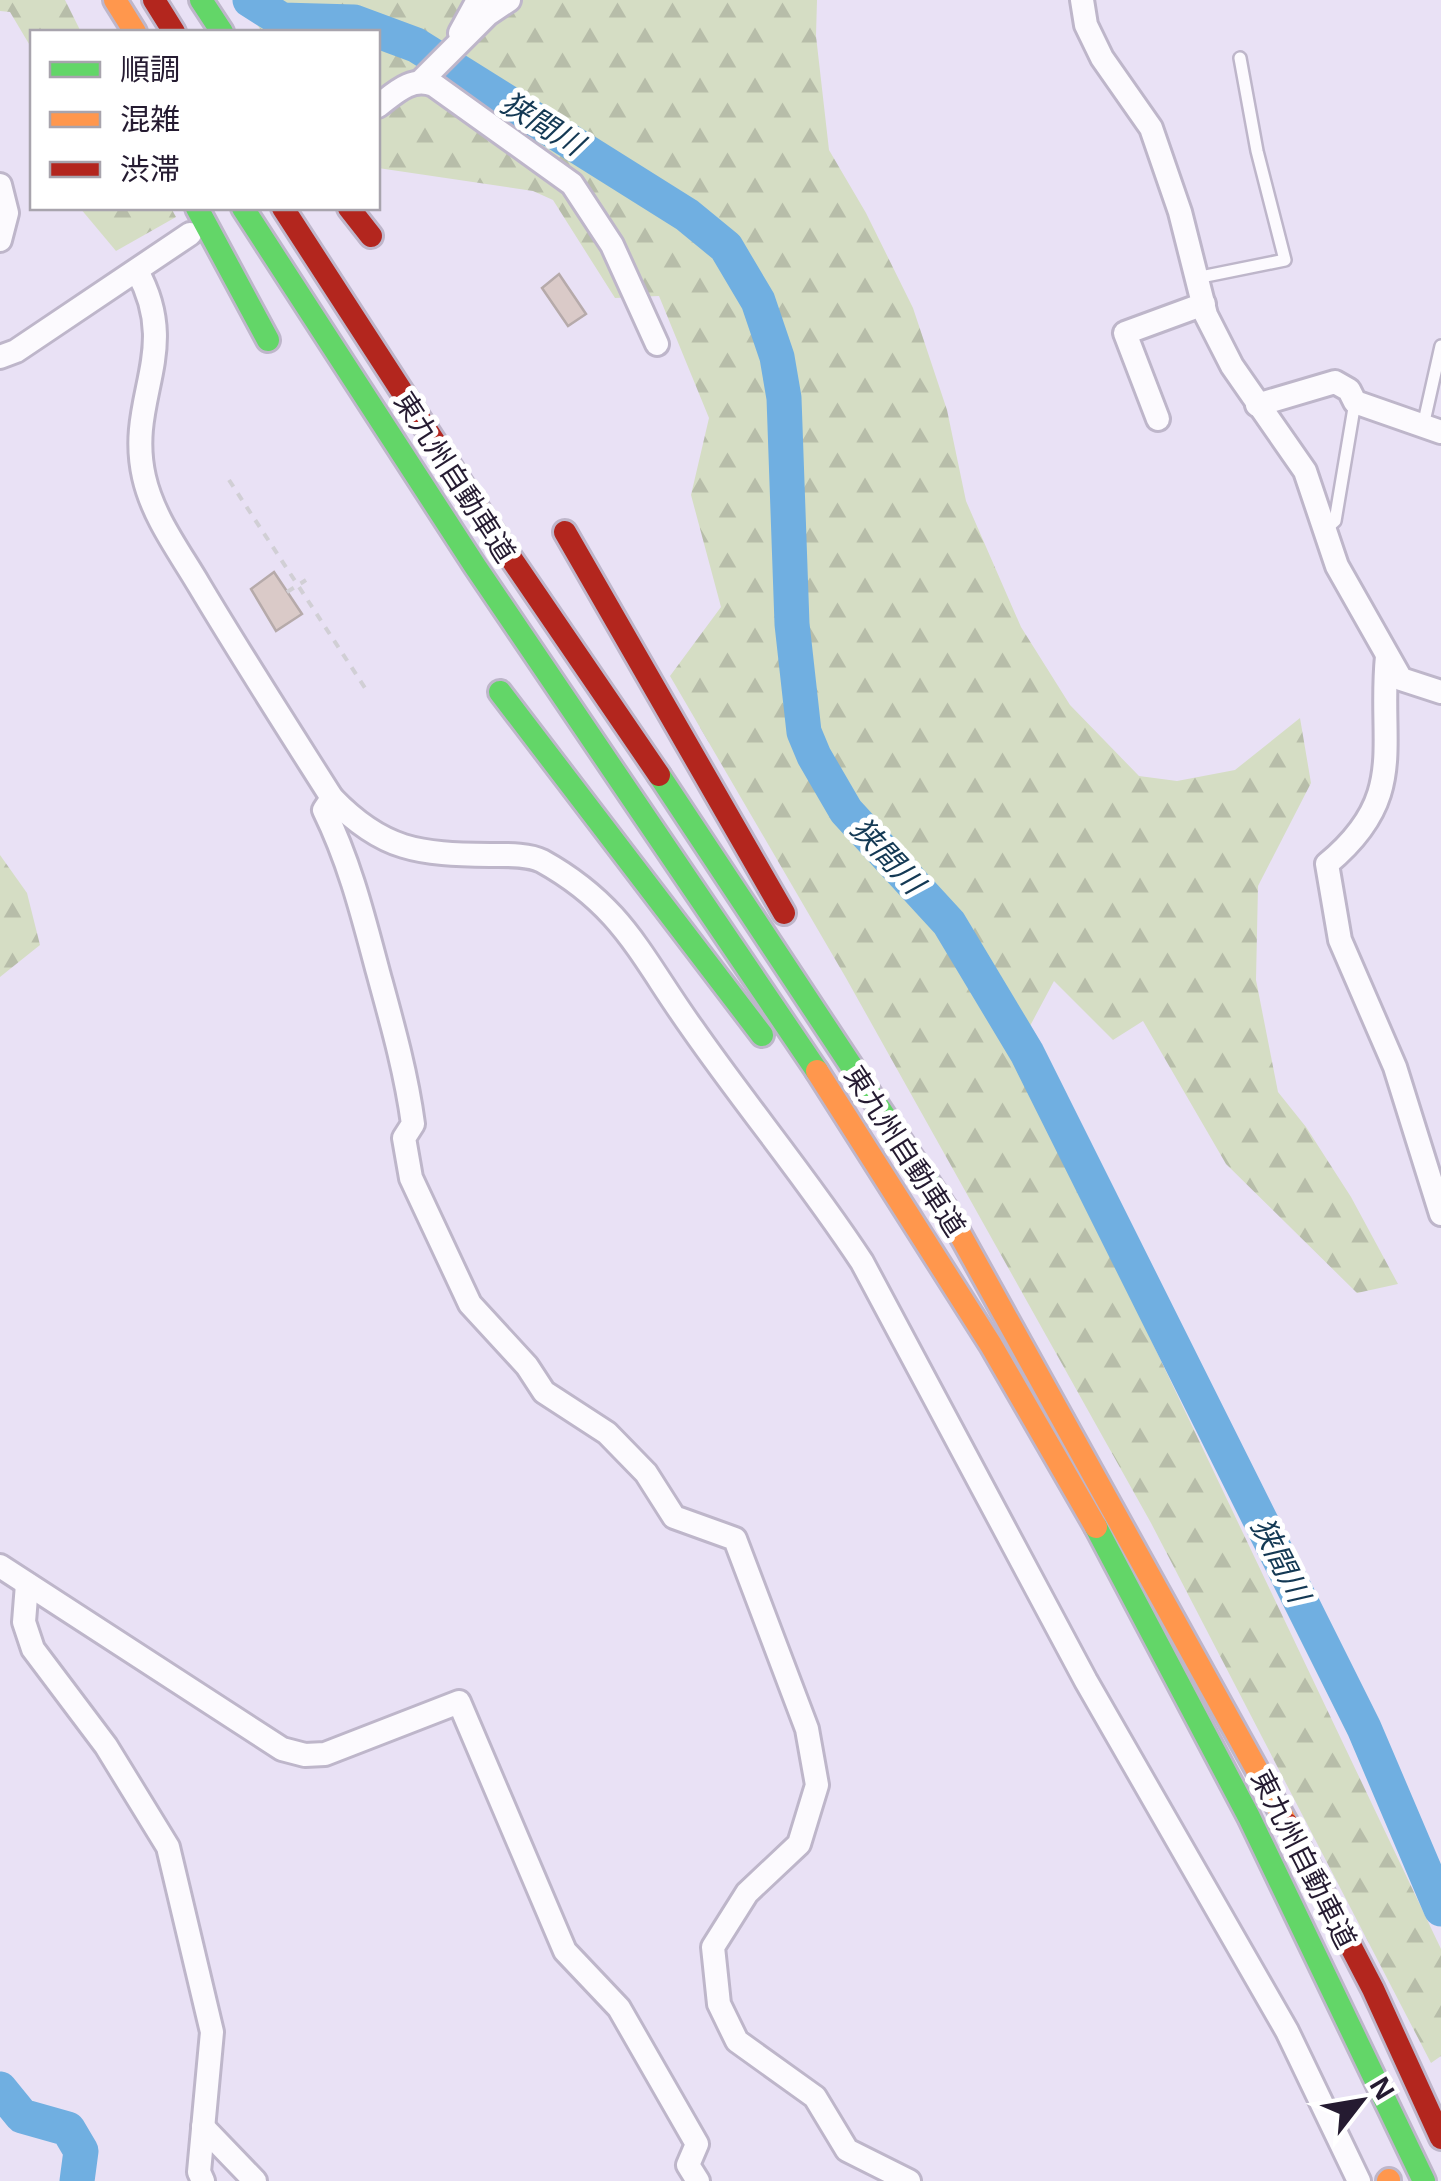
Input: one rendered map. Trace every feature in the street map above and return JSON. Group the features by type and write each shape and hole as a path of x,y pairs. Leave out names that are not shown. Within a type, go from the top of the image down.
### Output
{"highway":[{"path":"93,0 106,30"},
{"path":"115,0 134,30"},
{"path":"154,0 173,30"},
{"path":"200,0 221,30"},
{"path":"197,210 268,340"},
{"name":"東九州自動車道","path":"245,210 609,765 880,1167 987,1339 1233,1784 1424,2181"},
{"name":"東九州自動車道","path":"284,210 488,526 762,925 954,1220 1230,1716 1372,1989 1441,2138"},
{"path":"350,210 370,236"},
{"path":"566,532 798,938"},
{"path":"500,692 777,1056"},
{"path":"818,972 954,1220"},
{"path":"800,1088 891,1216 1096,1533"}],"street":[{"path":"451,49 478,0"},
{"path":"380,105 422,80 451,49 510,0"},
{"path":"1082,0 1086,25 1102,58 1152,128 1180,212 1204,304 1232,366 1305,471 1337,566 1387,656 1402,679 1441,692"},
{"path":"422,80 572,184 612,245 657,344"},
{"path":"0,185 6,213 0,240"},
{"path":"0,357 16,351 190,234"},
{"path":"137,271 152,297 158,331 156,362 143,404 141,442 150,500 332,798 357,823 394,847 440,854 536,858 593,892 627,928 691,1027 826,1207 862,1262 1086,1680 1287,2030 1358,2181"},
{"path":"1158,419 1125,333 1204,304"},
{"path":"1257,405 1335,382 1349,390 1355,402 1432,429"},
{"path":"1387,656 1383,699 1388,760 1382,794 1368,820 1327,864 1340,940 1395,1067 1441,1214"},
{"path":"332,798 324,810 346,854 407,1080 414,1124 404,1138 411,1178 470,1304 544,1392 607,1433 646,1472 674,1517 735,1539 807,1729 817,1785 799,1844 747,1893 713,1947 719,2004 737,2041 816,2097 847,2150 909,2181"},
{"path":"0,1566 256,1736 293,1752 325,1754 459,1702 565,1951 620,2008 697,2144 688,2165 698,2181"},
{"path":"26,1584 24,1622 33,1650 106,1746 168,1846 212,2032 202,2127 202,2181"},
{"path":"202,2127 255,2181"}],"lane":[{"path":"1196,278 1285,260 1257,152 1240,58"},
{"path":"1432,429 1441,346"},
{"path":"1326,529 1335,522 1355,402"}],"path":[{"path":"229,480 370,694"},
{"path":"288,592 306,580"}],"green space":[{"path":"0,0 65,0 80,30 30,30 30,46 10,12 0,11"},
{"path":"241,0 817,0 816,36 829,150 866,213 913,308 947,410 966,501 1021,627 1070,705 1139,776 1177,781 1235,770 1300,718 1311,783 1258,886 1256,980 1278,1092 1306,1127 1351,1197 1398,1284 1357,1293 1226,1164 1143,1021 1113,1040 1054,981 1015,1054 1441,1949 1441,2056 1431,2063 1151,1523 846,978 670,676 721,607 691,495 709,418 659,296 615,298 553,200 533,191 380,168 380,30 261,30"},
{"path":"82,210 172,210 176,217 116,251"},
{"path":"0,855 27,893 40,945 0,977"}],"building":[{"path":"559,274 586,314 568,326 542,288"},
{"path":"274,572 302,614 276,631 251,589"}],"waterway":[{"name":"狭間川","path":"250,0 282,20 354,22 376,30"},
{"name":"狭間川","path":"380,32 416,45 687,215 726,247 758,301 777,357 784,398 792,624 804,732 814,756 846,811 949,923 1027,1053 1364,1728 1441,1909"},
{"path":"0,2089 22,2116 68,2129 81,2151 77,2181"}],"traffic: fast":[{"path":"201,0 221,30"},
{"path":"198,210 268,340"},
{"path":"244,210 475,566 817,1071"},
{"path":"500,692 762,1035"},
{"path":"659,775 946,1209"},
{"path":"1096,1527 1249,1817 1424,2181"}],"traffic: slow":[{"path":"115,0 134,30"},
{"path":"817,1071 991,1345 1096,1527"},
{"path":"946,1209 1287,1824"}],"traffic: jam":[{"path":"154,0 173,30"},
{"path":"284,210 489,526 659,775"},
{"path":"351,210 371,236"},
{"path":"565,532 784,913"},
{"path":"1287,1824 1373,1989 1441,2138"}]}
